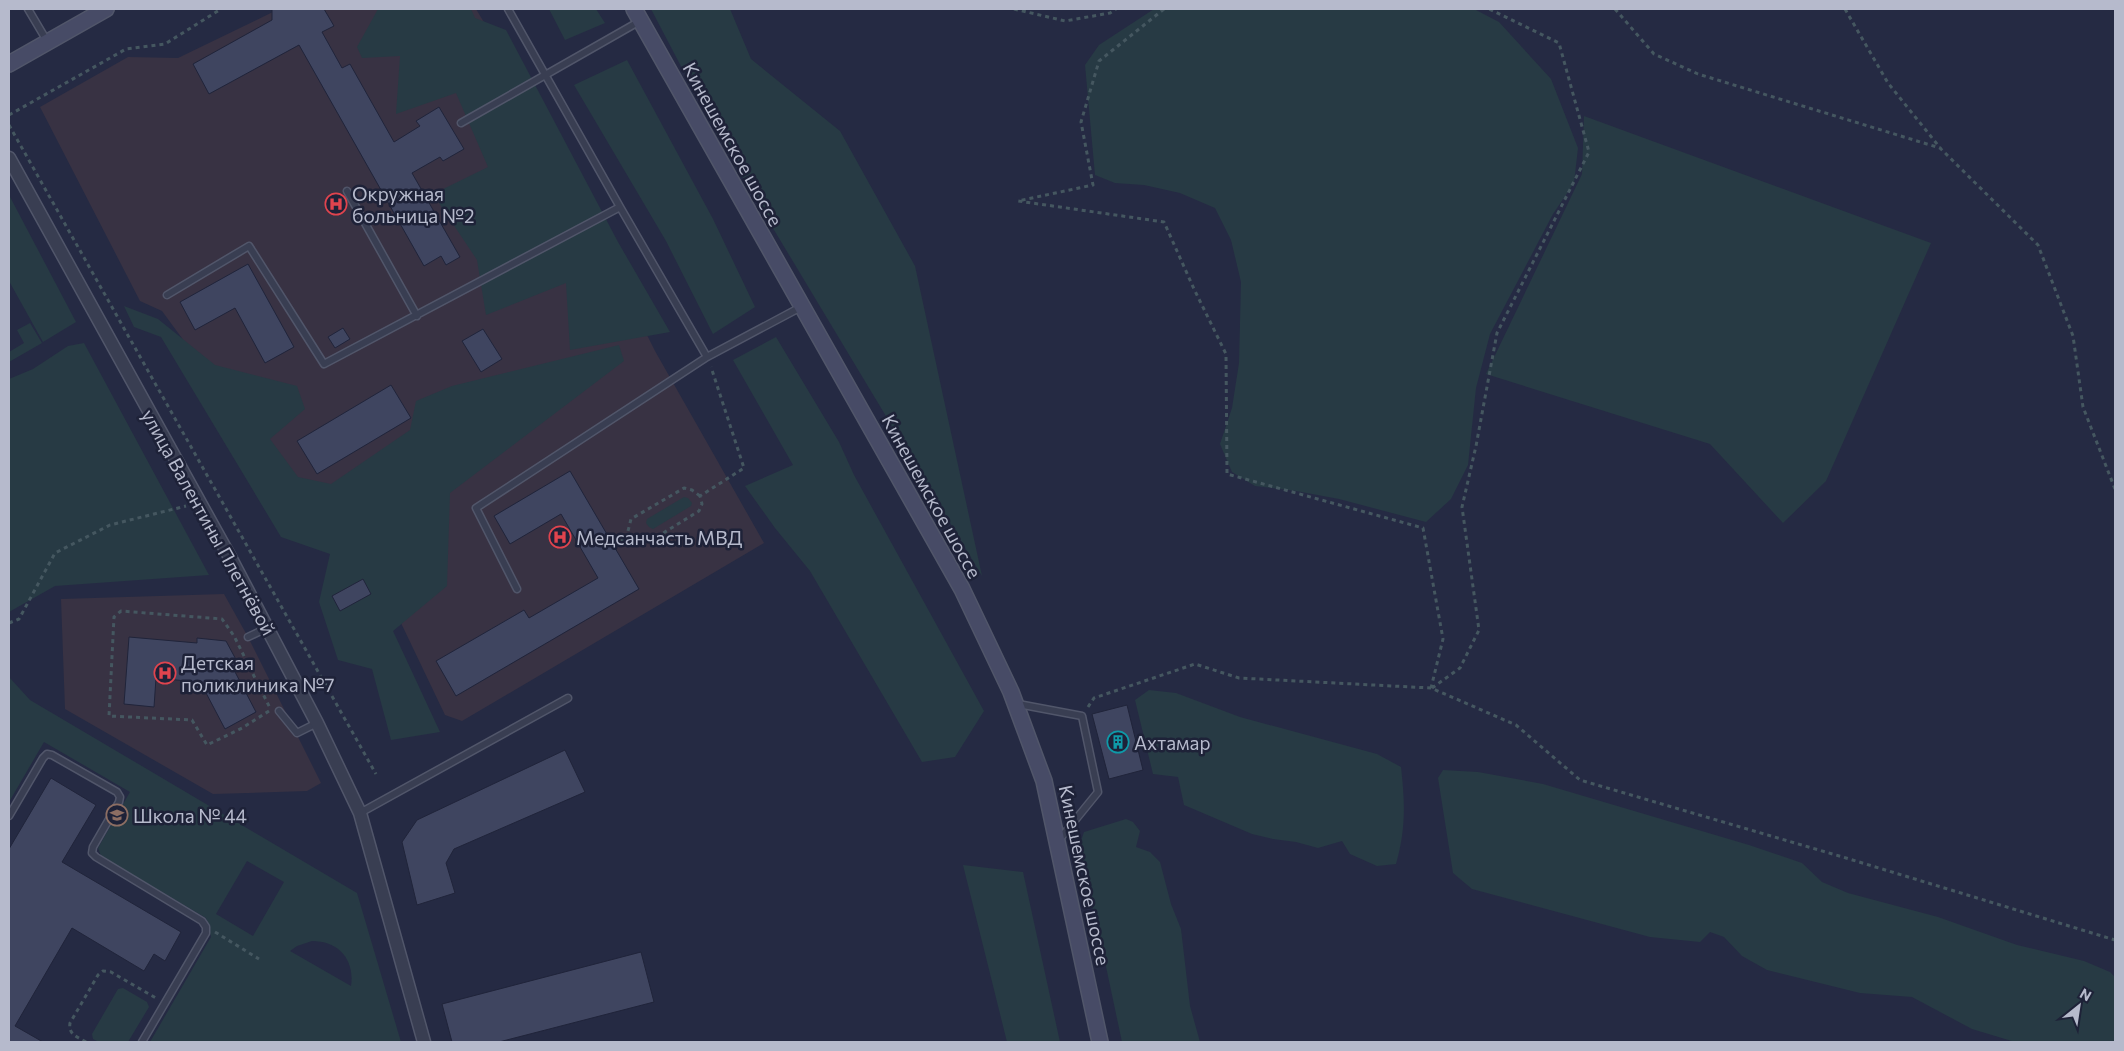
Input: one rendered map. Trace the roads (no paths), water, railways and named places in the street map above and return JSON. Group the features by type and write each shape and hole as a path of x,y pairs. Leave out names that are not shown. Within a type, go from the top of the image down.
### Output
{"main road":[{"path":"9,64 106,9"},
{"name":"Кинешемское шоссе","path":"638,15 962,589 1016,704 1044,781 1100,1042"}],"street":[{"name":"улица Валентины Плетнёвой","path":"9,158 267,628 317,723 360,813 424,1042"}],"lane":[{"path":"28,9 48,42"},
{"path":"508,9 707,357"},
{"path":"461,123 545,74 638,15"},
{"path":"347,191 416,316"},
{"path":"167,295 249,246 324,364 416,316 496,271 620,207"},
{"path":"517,589 476,508 707,357 802,306"},
{"path":"248,637 267,628"},
{"path":"360,813 568,698"},
{"path":"1016,704 1082,716 1098,792 1058,841"},
{"path":"279,711 297,734 317,723"},
{"path":"9,816 43,758 47,754 52,755 116,792 120,797 119,802 93,846 92,853 202,921 206,927 206,933 142,1042"}],"place":[{"name":"Окружная больница №2","path":"336,204"},
{"name":"Медсанчасть МВД","path":"560,537"},
{"name":"Детская поликлиника №7","path":"165,673"},
{"name":"Ахтамар","path":"1118,742"},
{"name":"Школа № 44","path":"117,815"}]}
